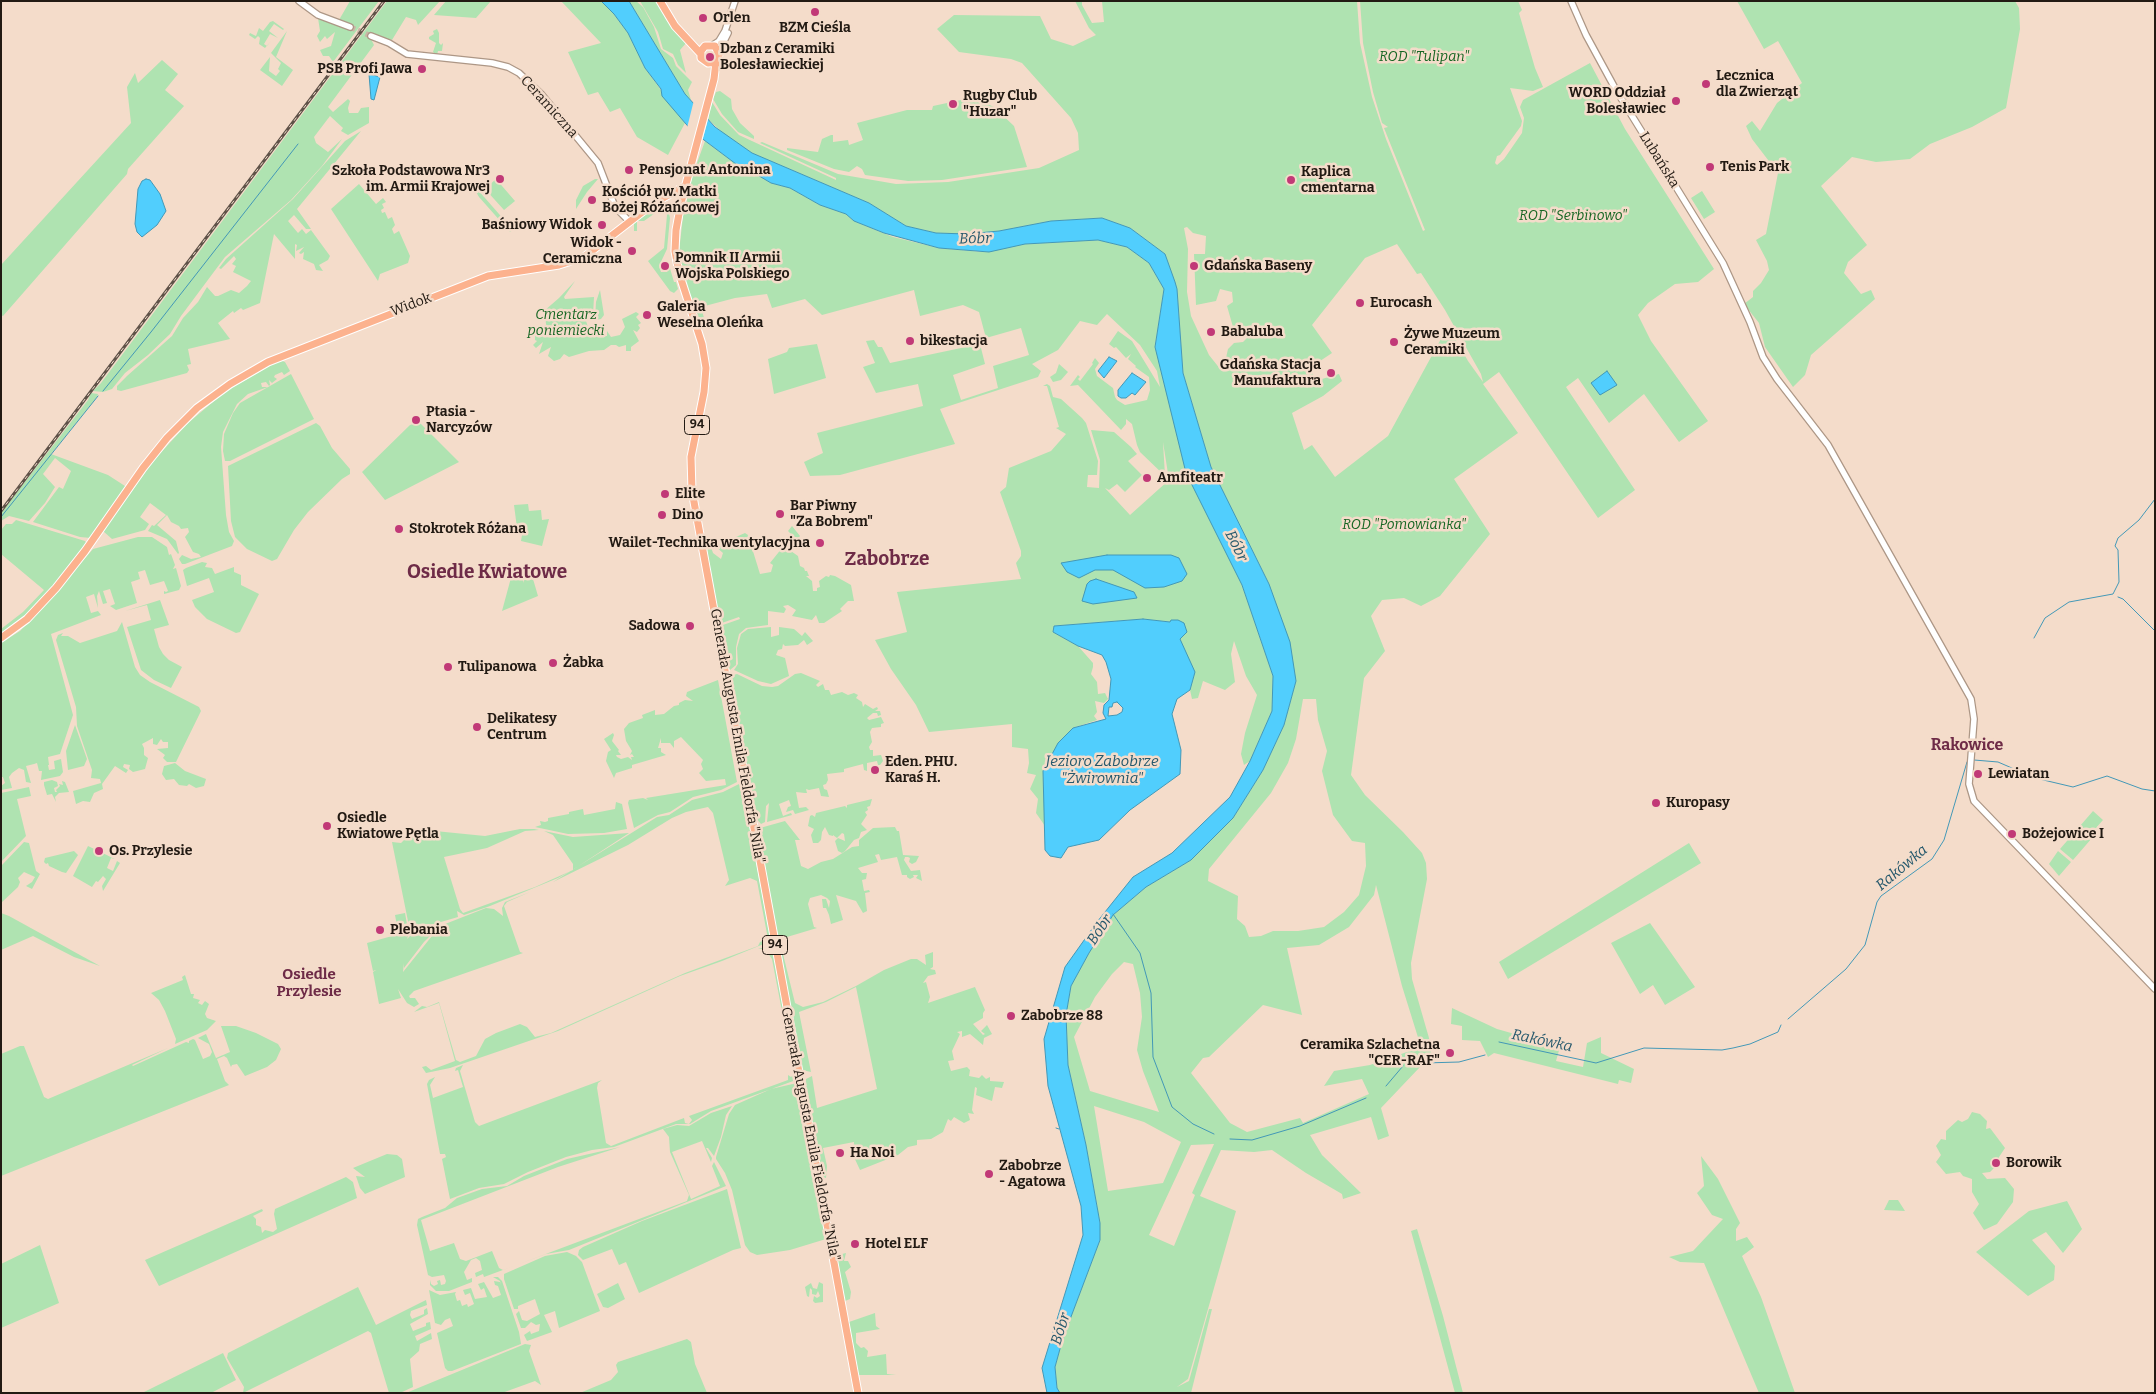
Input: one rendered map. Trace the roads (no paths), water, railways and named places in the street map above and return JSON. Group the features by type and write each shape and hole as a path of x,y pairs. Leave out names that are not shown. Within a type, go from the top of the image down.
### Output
{"main road":[{"name":"94","path":"660,1 675,26 700,53 703,61 708,63"},
{"name":"94","path":"688,39 705,46 713,45"},
{"path":"713,45 719,51"},
{"path":"700,53 705,46"},
{"name":"94","path":"716,62 719,58 719,51"},
{"path":"708,63 716,62"},
{"name":"Generała Augusta Emila Fieldorfa \"Nila\"","path":"716,62 677,217 675,251 682,284 704,356 706,373 691,457 692,497 858,1393"},
{"name":"Generała Augusta Emila Fieldorfa \"Nila\"","path":"708,63 711,87"},
{"name":"Widok","path":"1,638 27,619 56,588 152,456 197,408 230,384 264,364 495,273 538,268 574,261 596,249 629,221 662,198 685,186"}],"street":[{"path":"300,1 318,15 350,26"},
{"path":"719,51 727,35 735,1"},
{"name":"Lubańska","path":"1571,1 1591,46 1616,90 1723,263 1750,322 1763,357 1777,379 1828,445 1971,699 1974,719 1969,784 1974,801 2155,989"},
{"path":"713,45 723,36 729,23"},
{"name":"Ceramiczna","path":"370,36 389,43 407,54 492,62 519,73 542,95 598,163 615,207 629,221"}],"water":[{"name":"Bóbr","path":"601,1 629,1 685,94 715,127 752,153 869,203 906,226 936,233 967,234 999,231 1051,221 1102,218 1130,228 1165,254 1175,282 1183,373 1211,467 1269,584 1290,642 1296,681 1284,725 1263,770 1233,818 1191,860 1146,887 1113,915 1071,986 1066,1015 1068,1065 1086,1145 1100,1223 1100,1240 1063,1338 1055,1367 1057,1388 1060,1393 1047,1393 1042,1368 1083,1235 1081,1206 1048,1086 1044,1039 1065,967 1097,922 1133,877 1172,853 1230,797 1250,761 1272,711 1273,676 1242,585 1186,473 1155,347 1164,289 1149,263 1127,247 1098,240 1025,244 989,252 939,248 884,233 854,221 846,214 820,205 790,188 771,183 744,167 740,167 692,131 662,96 661,89 645,68 628,33 614,14"},
{"path":"369,74 380,77 374,100 371,99"},
{"path":"150,180 160,194 166,211 157,225 142,237 137,232 135,224 138,189 142,181"},
{"path":"1109,357 1117,361 1104,378 1098,371"},
{"path":"1607,371 1617,385 1600,395 1591,383"},
{"path":"1132,373 1146,382 1135,395 1132,393 1126,398 1121,398 1118,396 1118,390"},
{"path":"1107,555 1171,555 1179,558 1187,574 1182,581 1164,587 1145,588 1113,570 1095,570 1079,578 1067,572 1061,563"},
{"path":"1096,579 1134,592 1137,598 1093,604 1082,601 1087,584"},
{"name":"Jezioro Zabobrze \"Żwirownia\"","path":"1143,619 1170,622 1171,620 1178,620 1184,623 1187,632 1180,639 1195,672 1190,690 1177,699 1172,714 1181,750 1180,774 1130,810 1099,840 1068,847 1061,858 1050,856 1045,850 1043,771 1058,743 1073,728 1106,719 1103,713 1104,705 1109,700 1111,679 1102,655 1078,646 1053,632 1054,626","holes":["1117,702 1123,708 1122,712 1117,715 1108,716 1109,707 1112,707 1113,703"]}],"waterway":[{"path":"103,391 298,144"},
{"path":"1,517 98,396"},
{"path":"2034,638 2045,618 2069,602 2113,594 2119,582 2118,550 2115,546 2118,538 2139,520 2155,499"},
{"path":"2118,597 2123,599 2155,631"},
{"name":"Rakówka","path":"1974,760 1998,762 2035,778 2073,787 2107,776 2142,789 2155,791"},
{"name":"Rakówka","path":"1788,1019 1846,969 1865,945 1877,902 1881,896 1932,859 1944,840 1967,762"},
{"name":"Rakówka","path":"1113,914 1140,953 1151,993 1153,1057 1172,1107 1193,1124 1214,1134"},
{"name":"Rakówka","path":"1499,1042 1596,1063 1644,1048 1722,1050 1733,1048 1750,1044 1778,1032 1781,1025"},
{"name":"Rakówka","path":"1425,1063 1459,1062 1485,1055"},
{"name":"Rakówka","path":"1386,1086 1403,1066"},
{"name":"Rakówka","path":"1230,1139 1252,1140 1300,1126 1366,1098"}],"tunnel":[{"path":"350,27 371,36"}],"railway":[{"path":"1,511 384,1"}],"place":[{"name":"BZM Cieśla","path":"815,12"},
{"name":"Orlen","path":"703,18"},
{"name":"Dzban z Ceramiki Bolesławieckiej","path":"710,57"},
{"name":"PSB Profi Jawa","path":"422,69"},
{"name":"Lecznica dla Zwierząt","path":"1706,84"},
{"name":"WORD Oddział Bolesławiec","path":"1676,101"},
{"name":"Rugby Club \"Huzar\"","path":"953,104"},
{"name":"Tenis Park","path":"1710,167"},
{"name":"Pensjonat Antonina","path":"629,170"},
{"name":"Szkoła Podstawowa Nr3 im. Armii Krajowej","path":"500,179"},
{"name":"Kaplica cmentarna","path":"1291,180"},
{"name":"Kościół pw. Matki Bożej Różańcowej","path":"592,200"},
{"name":"Baśniowy Widok","path":"602,225"},
{"name":"Widok - Ceramiczna","path":"632,251"},
{"name":"Pomnik II Armii Wojska Polskiego","path":"665,266"},
{"name":"Gdańska Baseny","path":"1194,266"},
{"name":"Eurocash","path":"1360,303"},
{"name":"Galeria Weselna Oleńka","path":"647,315"},
{"name":"Babaluba","path":"1211,332"},
{"name":"bikestacja","path":"910,341"},
{"name":"Żywe Muzeum Ceramiki","path":"1394,342"},
{"name":"Gdańska Stacja Manufaktura","path":"1331,373"},
{"name":"Ptasia - Narcyzów","path":"416,420"},
{"name":"Amfiteatr","path":"1147,478"},
{"name":"Elite","path":"665,494"},
{"name":"Bar Piwny \"Za Bobrem\"","path":"780,514"},
{"name":"Dino","path":"662,515"},
{"name":"Stokrotek Różana","path":"399,529"},
{"name":"Wailet-Technika wentylacyjna","path":"820,543"},
{"name":"Sadowa","path":"690,626"},
{"name":"Żabka","path":"553,663"},
{"name":"Tulipanowa","path":"448,667"},
{"name":"Delikatesy Centrum","path":"477,727"},
{"name":"Eden. PHU. Karaś H.","path":"875,770"},
{"name":"Lewiatan","path":"1978,774"},
{"name":"Kuropasy","path":"1656,803"},
{"name":"Osiedle Kwiatowe Pętla","path":"327,826"},
{"name":"Bożejowice I","path":"2012,834"},
{"name":"Os. Przylesie","path":"99,851"},
{"name":"Plebania","path":"380,930"},
{"name":"Zabobrze 88","path":"1011,1016"},
{"name":"Ceramika Szlachetna \"CER-RAF\"","path":"1450,1053"},
{"name":"Ha Noi","path":"840,1153"},
{"name":"Borowik","path":"1996,1163"},
{"name":"Zabobrze - Agatowa","path":"989,1174"},
{"name":"Hotel ELF","path":"855,1244"}],"district":[{"name":"Zabobrze","path":"887,560"},
{"name":"Osiedle Kwiatowe","path":"487,573"},
{"name":"Rakowice","path":"1967,746"},
{"name":"Osiedle Przylesie","path":"309,984"}],"park label":[{"name":"ROD \"Tulipan\"","path":"1424,57"},
{"name":"ROD \"Serbinowo\"","path":"1573,216"},
{"name":"Cmentarz poniemiecki","path":"566,324"},
{"name":"ROD \"Pomowianka\"","path":"1404,525"}]}
